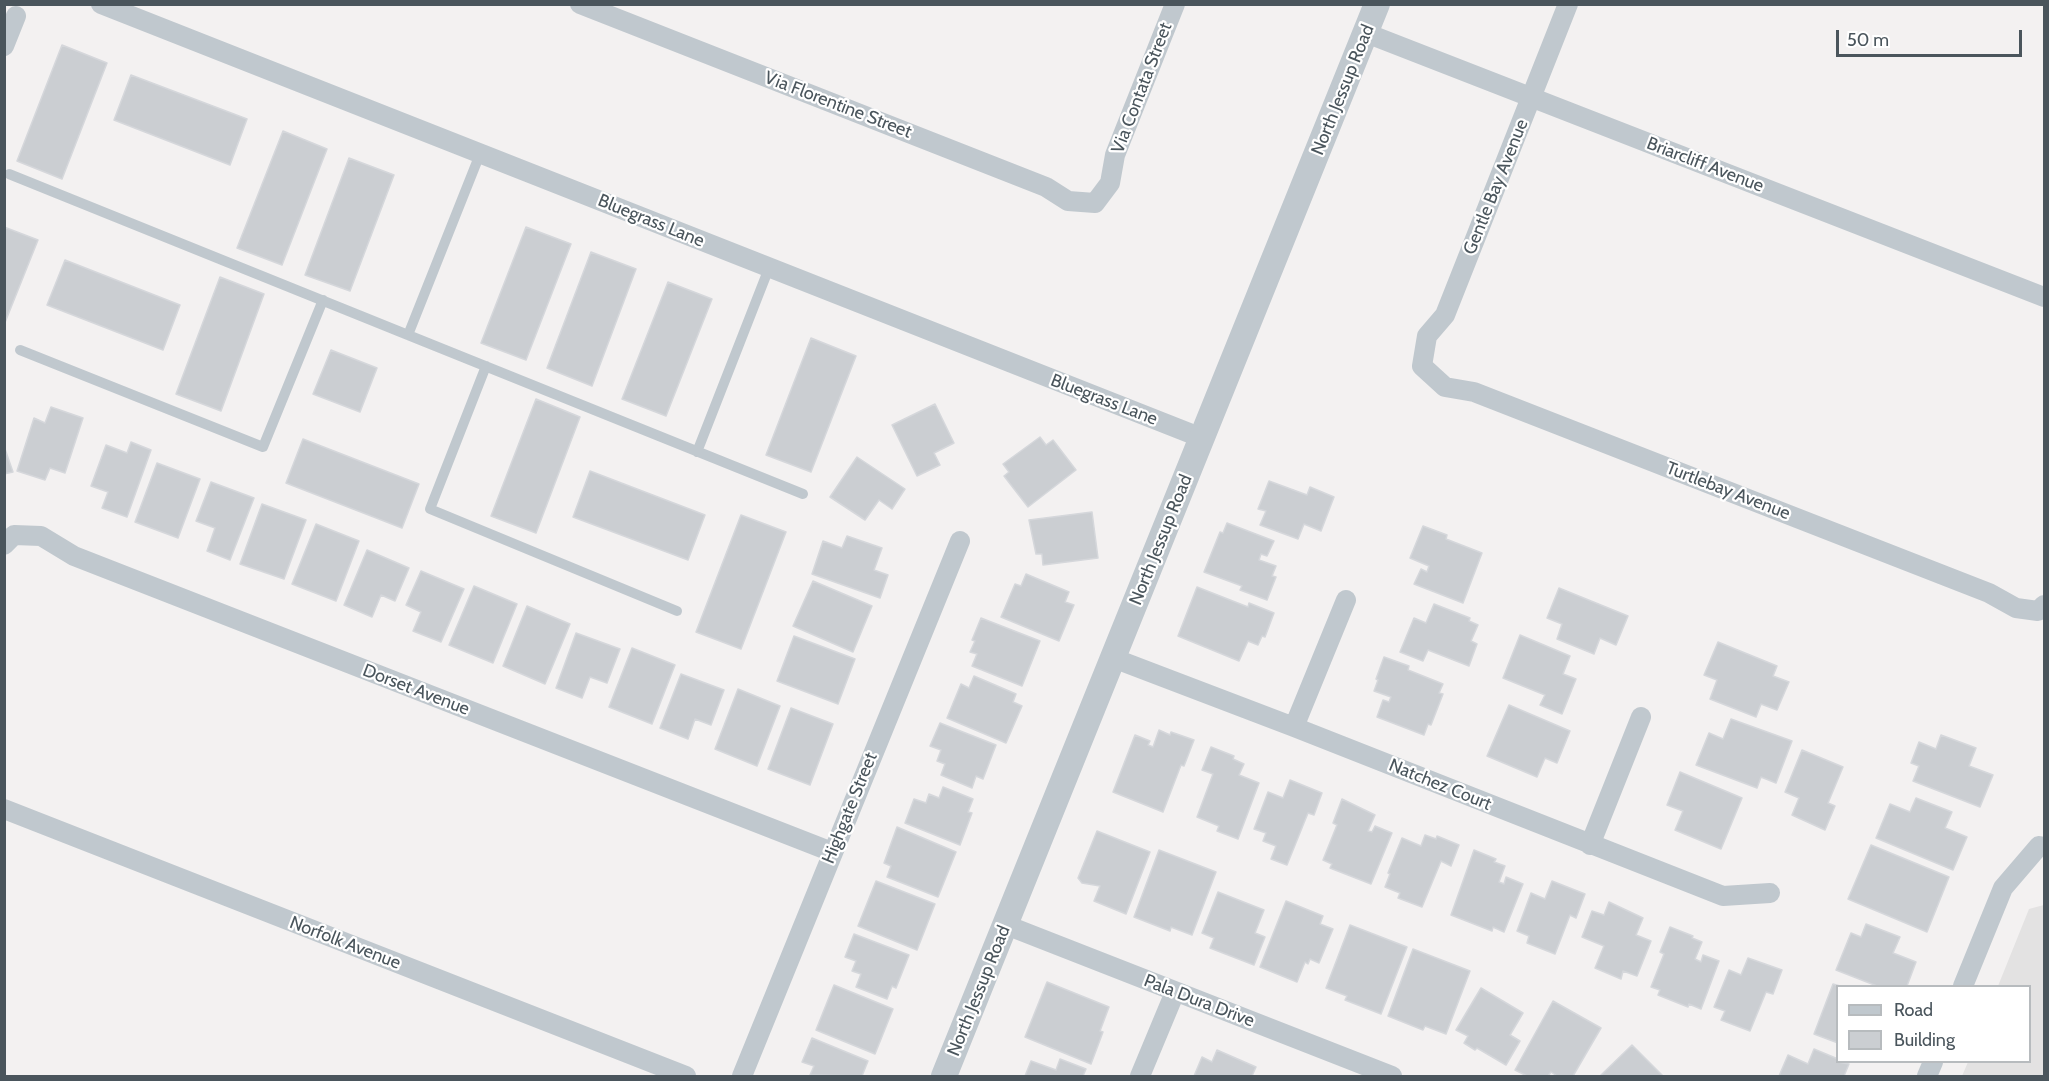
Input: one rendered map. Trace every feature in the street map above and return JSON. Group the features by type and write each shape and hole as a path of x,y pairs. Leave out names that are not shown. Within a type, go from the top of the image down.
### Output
{"street":[{"name":"Bluegrass Lane","path":"101,4 1202,438"},
{"name":"Via Florentine Street","path":"580,4 1046,187 1068,201 1095,203"},
{"name":"Via Contata Street","path":"1095,203 1110,183 1115,155 1175,4"},
{"name":"North Jessup Road","path":"944,1077 1377,4"},
{"name":"Gentle Bay Avenue","path":"1422,366 1427,336 1444,315 1568,4"},
{"path":"4,46 16,16"},
{"name":"Briarcliff Avenue","path":"1366,33 2044,297"},
{"name":"Turtlebay Avenue","path":"1422,366 1445,387 1474,392 1989,593 2016,608 2041,608"},
{"name":"Dorset Avenue","path":"4,545 14,535 41,536 74,556 832,852"},
{"name":"Highgate Street","path":"742,1077 960,541"},
{"path":"1294,727 1346,600"},
{"name":"Natchez Court","path":"1113,658 1723,896 1770,893"},
{"path":"1590,845 1641,717"},
{"name":"Norfolk Avenue","path":"4,809 686,1077"},
{"path":"1964,985 2002,888 2039,846"},
{"name":"Pala Dura Drive","path":"1006,925 1392,1077"},
{"path":"1140,1077 1175,992"},
{"path":"1927,1077 1933,1063"}],"lane":[{"path":"408,335 480,154"},
{"path":"9,174 803,494"},
{"path":"697,452 770,268"},
{"path":"20,350 263,447 323,300"},
{"path":"486,366 430,509 677,611"}],"shaded area":[{"path":"2044,905 2044,1076 1962,1076 1968,1063 2031,1063 2031,985 1998,985 2029,909"}],"building":[{"path":"62,45 107,63 62,179 17,161"},
{"path":"131,75 247,119 230,165 114,120"},
{"path":"283,131 327,149 282,265 237,248"},
{"path":"349,158 394,175 350,291 305,275"},
{"path":"4,227 38,240 4,325"},
{"path":"526,227 571,244 526,360 481,343"},
{"path":"591,252 636,269 592,386 547,368"},
{"path":"65,260 180,305 163,350 47,305"},
{"path":"220,277 264,294 221,411 176,394"},
{"path":"668,282 712,299 666,416 622,399"},
{"path":"811,338 856,356 811,472 766,455"},
{"path":"331,350 377,368 360,412 313,394"},
{"path":"536,399 580,417 536,533 491,516"},
{"path":"935,404 954,443 934,453 940,465 917,476 892,425"},
{"path":"51,407 83,418 65,473 50,468 45,480 17,471 34,418 45,423"},
{"path":"1040,437 1046,445 1053,440 1076,470 1028,507 1004,476 1009,472 1003,464"},
{"path":"303,439 419,484 402,528 286,483"},
{"path":"131,442 151,450 127,517 102,508 108,492 91,486 106,445 127,453"},
{"path":"4,446 13,472 4,474"},
{"path":"857,457 905,489 892,509 879,500 865,520 830,497"},
{"path":"157,463 200,479 178,538 135,522"},
{"path":"590,471 705,515 688,560 573,517"},
{"path":"1269,481 1307,495 1310,487 1334,497 1321,531 1304,524 1298,539 1260,525 1266,511 1258,509"},
{"path":"211,482 254,498 230,560 207,551 215,528 196,521"},
{"path":"262,504 306,520 284,579 240,564"},
{"path":"1092,512 1098,558 1043,565 1042,554 1036,554 1029,520"},
{"path":"741,515 786,532 741,649 696,632"},
{"path":"1227,523 1274,541 1267,556 1261,554 1259,560 1276,566 1272,576 1276,577 1267,600 1240,590 1242,586 1204,572 1220,532 1223,533"},
{"path":"316,524 359,541 336,601 292,584"},
{"path":"1423,526 1447,535 1446,539 1482,553 1463,603 1414,584 1421,569 1427,572 1429,566 1410,558"},
{"path":"847,536 882,548 874,570 888,575 880,598 812,574 823,541 842,548"},
{"path":"367,550 409,568 395,601 381,595 372,617 344,605"},
{"path":"421,571 464,589 441,642 413,631 421,612 406,605"},
{"path":"1026,574 1069,592 1065,602 1074,605 1059,641 1001,617 1015,584 1021,586"},
{"path":"813,581 872,606 853,652 793,626"},
{"path":"474,586 517,604 493,663 449,645"},
{"path":"1197,587 1248,607 1249,603 1274,613 1265,637 1262,636 1258,645 1248,641 1239,661 1178,636"},
{"path":"1559,588 1628,616 1616,645 1600,638 1594,654 1557,639 1562,624 1547,618"},
{"path":"1434,604 1470,618 1469,621 1478,625 1471,641 1477,644 1469,666 1428,650 1423,661 1400,652 1414,618 1426,623"},
{"path":"527,606 570,624 545,684 503,666"},
{"path":"981,618 1040,641 1022,686 972,666 977,654 970,652 975,641 972,640"},
{"path":"576,633 620,649 607,683 590,677 582,698 556,688"},
{"path":"1520,635 1570,656 1563,674 1576,679 1562,714 1540,705 1545,695 1503,678"},
{"path":"794,636 855,659 838,704 777,681"},
{"path":"1718,642 1777,666 1773,676 1789,682 1777,710 1761,704 1756,717 1710,699 1717,680 1704,675"},
{"path":"632,648 675,665 652,724 609,707"},
{"path":"1384,657 1409,666 1408,670 1443,684 1439,693 1443,694 1431,725 1428,724 1424,735 1377,717 1383,700 1389,702 1391,697 1374,691"},
{"path":"681,674 724,690 711,725 695,719 688,739 660,728"},
{"path":"974,676 1016,694 1013,702 1022,706 1006,743 947,718 961,684 969,688"},
{"path":"738,689 780,706 757,766 715,749"},
{"path":"1509,705 1570,731 1557,763 1545,758 1537,777 1487,756"},
{"path":"791,708 833,724 810,785 768,769"},
{"path":"1731,719 1792,741 1776,783 1761,777 1757,788 1696,765 1709,733 1723,739"},
{"path":"940,723 996,745 983,779 976,776 972,788 941,775 945,764 937,761 941,750 930,746"},
{"path":"1159,730 1194,740 1184,766 1181,765 1163,812 1113,792 1135,735 1150,741 1148,745 1153,747"},
{"path":"1941,735 1976,748 1969,766 1993,775 1980,807 1913,781 1919,766 1911,763 1919,742 1936,749"},
{"path":"1211,747 1234,756 1233,759 1244,764 1239,775 1259,783 1238,839 1217,831 1219,826 1197,817 1213,774 1202,770"},
{"path":"1802,750 1843,767 1828,803 1835,806 1825,830 1792,815 1799,798 1785,792"},
{"path":"1680,772 1742,798 1721,849 1675,830 1683,811 1667,805"},
{"path":"1290,780 1322,793 1314,815 1308,813 1287,865 1271,859 1276,846 1263,841 1266,833 1254,829 1268,792 1283,798"},
{"path":"943,787 973,799 968,812 972,813 960,845 905,823 914,799 926,803 929,794 939,798"},
{"path":"1916,798 1952,812 1945,828 1967,837 1953,870 1876,838 1890,804 1910,812"},
{"path":"1342,799 1375,815 1368,831 1372,832 1375,826 1392,833 1371,884 1330,868 1332,864 1323,860 1337,825 1333,823"},
{"path":"897,827 956,852 938,897 887,877 891,866 884,863"},
{"path":"1097,831 1150,852 1126,914 1094,901 1100,886 1082,883 1078,878"},
{"path":"1425,835 1436,839 1437,836 1459,845 1451,866 1441,861 1422,907 1398,898 1400,893 1385,887 1402,838 1421,846"},
{"path":"1871,845 1949,877 1927,932 1848,899"},
{"path":"1159,850 1216,872 1192,935 1171,927 1170,931 1134,917"},
{"path":"1474,850 1496,859 1494,862 1505,866 1499,882 1504,884 1506,877 1523,884 1504,932 1493,927 1492,931 1451,915"},
{"path":"876,881 935,904 917,950 858,926"},
{"path":"1552,881 1585,894 1576,918 1570,915 1555,954 1527,943 1529,936 1517,931 1531,893 1545,899"},
{"path":"1218,892 1264,910 1255,933 1265,937 1254,965 1210,948 1214,938 1202,933"},
{"path":"1286,901 1323,916 1320,924 1333,929 1319,963 1310,959 1308,964 1305,962 1297,982 1260,967"},
{"path":"1609,902 1643,918 1636,935 1651,941 1637,976 1623,971 1621,979 1595,968 1604,946 1582,937 1592,911 1604,915"},
{"path":"1866,924 1900,937 1893,953 1916,962 1907,985 1874,985 1836,970 1851,933 1861,937"},
{"path":"1350,925 1407,947 1381,1014 1345,1000 1347,996 1326,988"},
{"path":"1670,927 1702,942 1695,959 1701,962 1703,955 1719,961 1701,1009 1689,1004 1688,1007 1658,995 1660,990 1651,987 1664,954 1660,952"},
{"path":"854,934 909,955 896,988 892,986 887,999 856,987 861,974 852,971 856,961 845,957"},
{"path":"1413,949 1470,971 1446,1034 1425,1026 1423,1030 1388,1016"},
{"path":"1748,958 1782,970 1773,994 1766,992 1750,1031 1721,1020 1725,1011 1714,1007 1729,970 1741,975"},
{"path":"1047,982 1109,1007 1100,1031 1103,1032 1091,1064 1025,1037"},
{"path":"1833,984 1836,985 1836,1042 1814,1034"},
{"path":"834,985 893,1009 875,1054 816,1030"},
{"path":"1481,988 1523,1013 1510,1035 1520,1041 1506,1065 1464,1043 1468,1036 1456,1030"},
{"path":"1553,1001 1601,1028 1573,1076 1557,1076 1551,1072 1548,1076 1527,1076 1515,1070"},
{"path":"812,1038 868,1061 862,1076 810,1075 814,1066 802,1062"},
{"path":"1632,1045 1663,1076 1600,1076"},
{"path":"1814,1049 1836,1058 1836,1063 1849,1064 1844,1076 1779,1076 1788,1055 1808,1064"},
{"path":"1217,1050 1256,1067 1252,1076 1194,1076 1202,1057 1212,1062"},
{"path":"1060,1059 1086,1069 1083,1076 1025,1076 1031,1061 1056,1070"}]}
